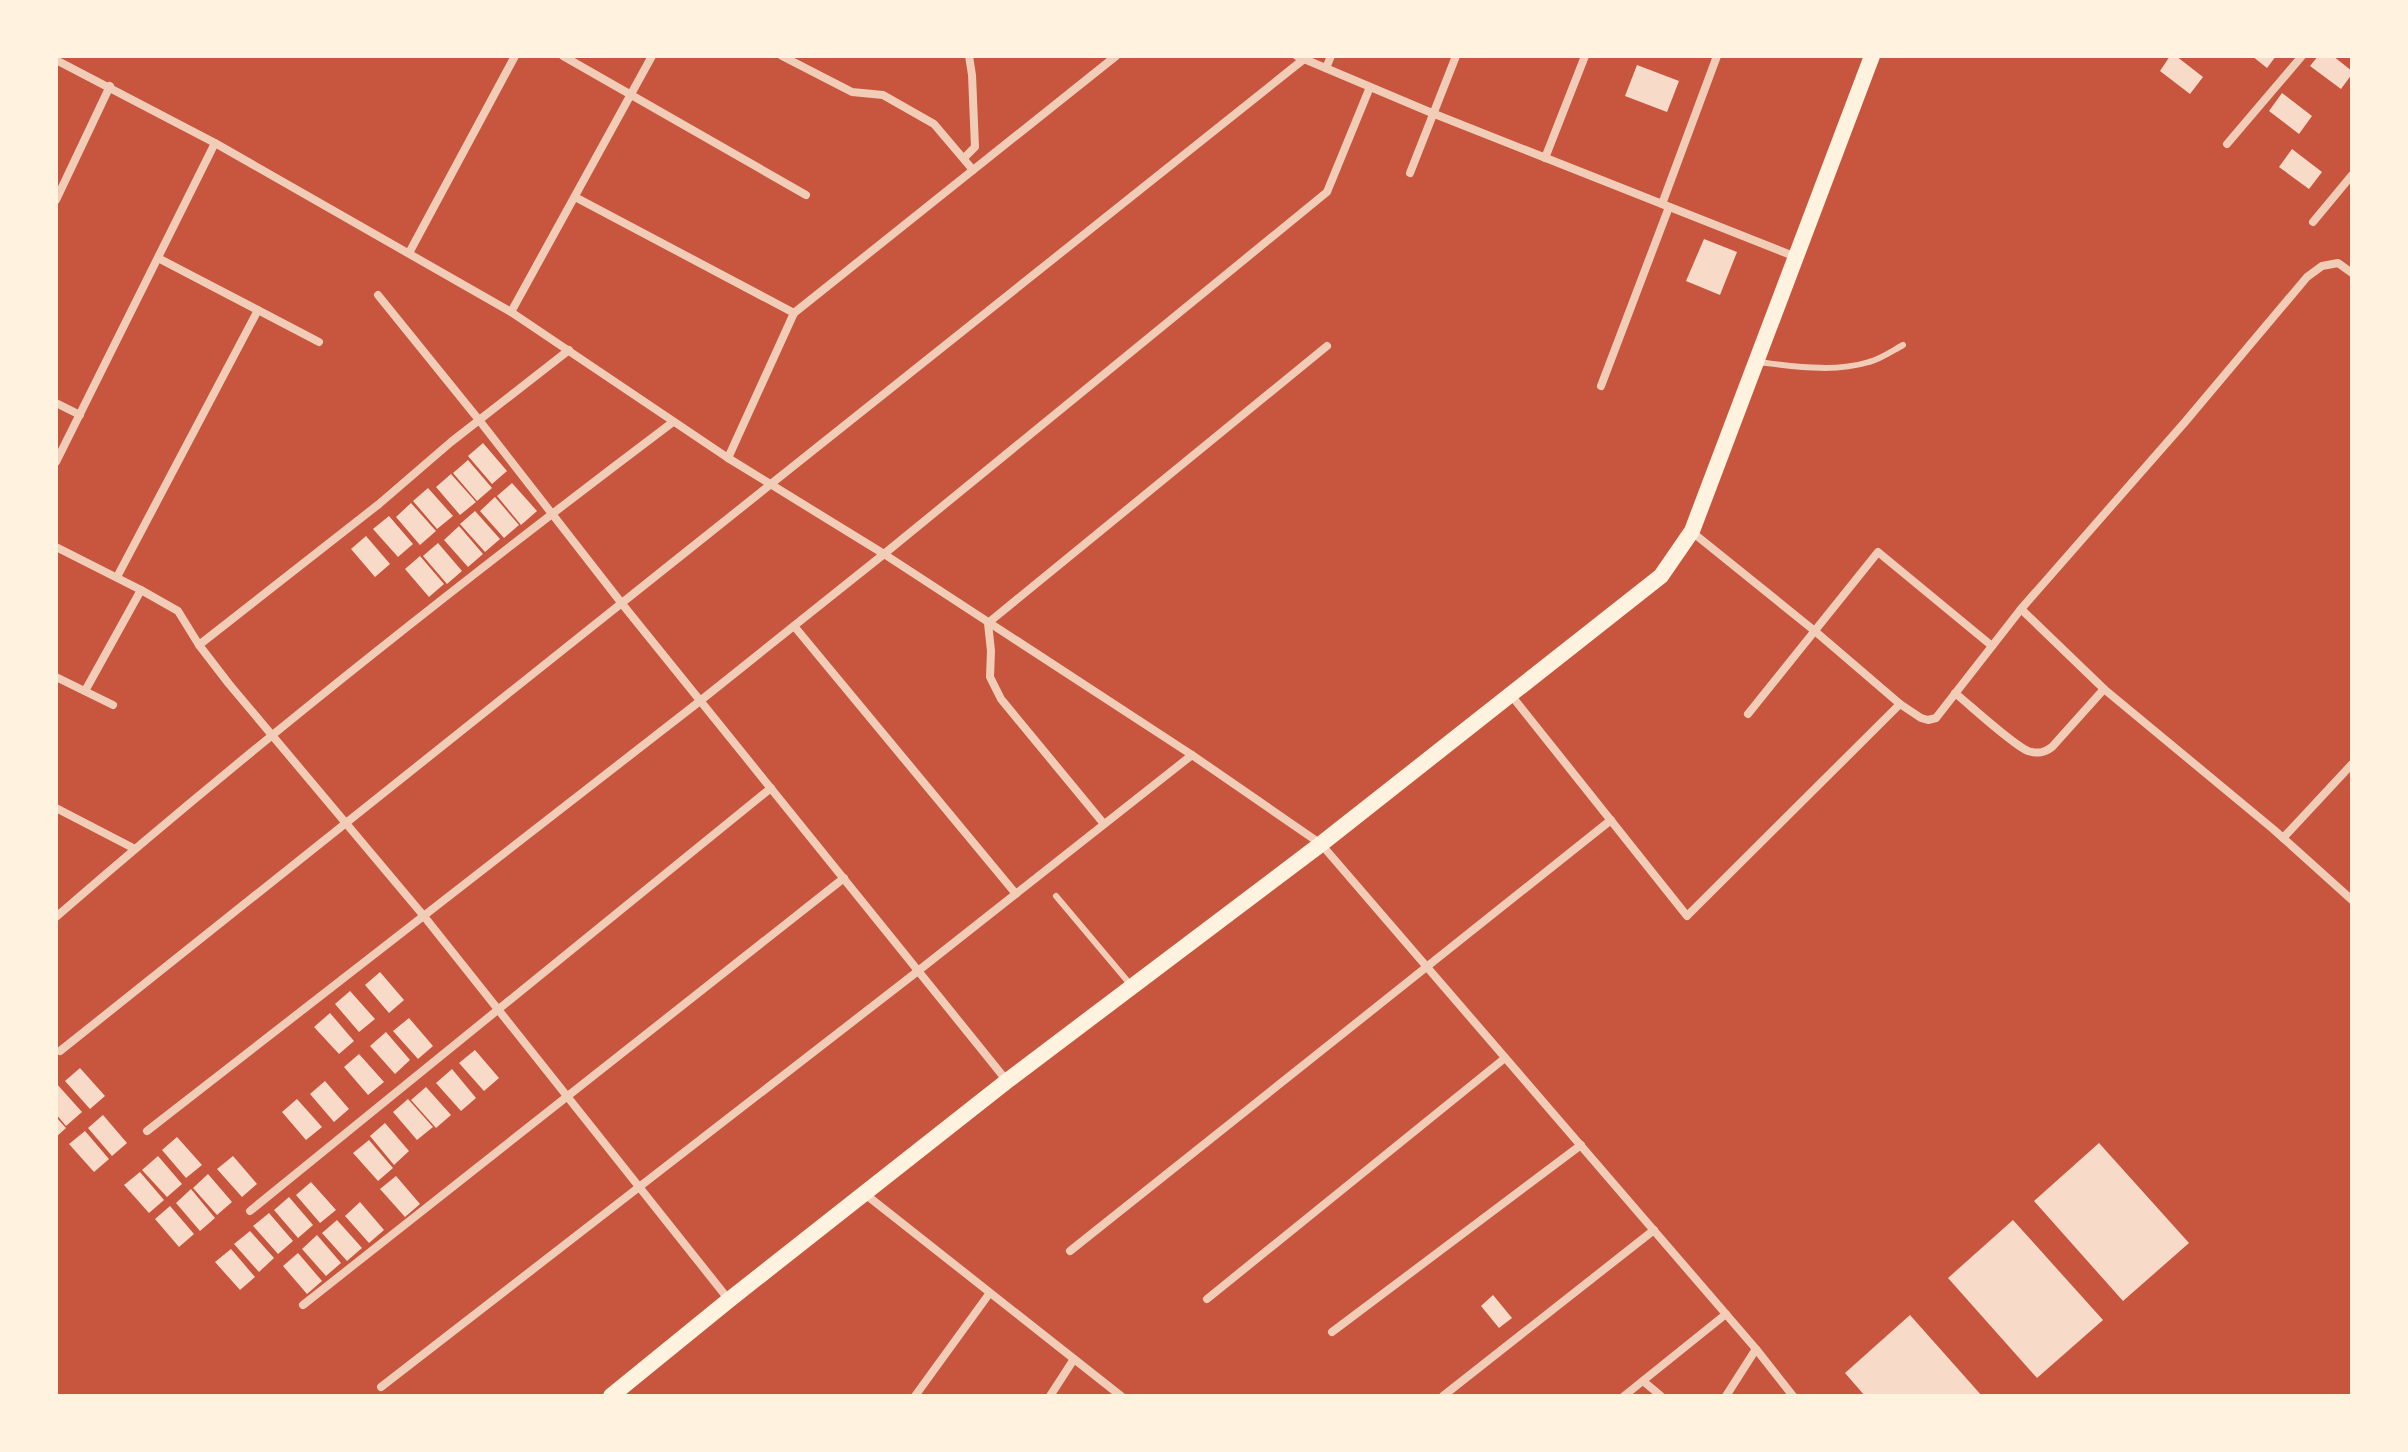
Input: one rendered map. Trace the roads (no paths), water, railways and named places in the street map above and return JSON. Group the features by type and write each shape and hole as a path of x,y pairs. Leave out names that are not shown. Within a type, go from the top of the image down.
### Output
{"main road":[{"path":"611,1396 1007,1081 1321,844 1661,576 1692,531 1872,56"}],"street":[{"path":"409,253 515,56"},
{"path":"563,56 806,195"},
{"path":"511,312 652,56"},
{"path":"782,56 852,92 883,95 934,124 973,170"},
{"path":"964,158 975,147 969,56"},
{"path":"728,458 794,313 1116,56"},
{"path":"1326,68 1331,56"},
{"path":"1410,173 1456,56"},
{"path":"1545,158 1585,56"},
{"path":"1601,386 1717,56"},
{"path":"2227,144 2302,56"},
{"path":"60,1051 623,605 1300,58 1797,257"},
{"path":"56,60 215,143 511,312 728,458 884,554 1192,755 1321,844 1756,1349 1793,1396"},
{"path":"56,200 110,86"},
{"path":"147,1131 700,701 1327,192 1370,87"},
{"path":"56,462 215,143"},
{"path":"2313,222 2352,175"},
{"path":"575,197 794,313"},
{"path":"158,258 319,342"},
{"path":"1692,531 1900,704 1928,720 1936,718 2021,609 2307,277 2322,266 2338,263 2352,273"},
{"path":"378,295 623,605 1007,1081"},
{"path":"117,577 258,310"},
{"path":"988,623 1327,346"},
{"path":"199,645 569,350"},
{"path":"56,403 80,415"},
{"path":"56,917 272,734 673,422"},
{"path":"56,547 178,611 229,684 423,915 729,1300"},
{"path":"1748,714 1878,552 1992,646"},
{"path":"85,691 141,590"},
{"path":"2021,609 2104,689 2283,838 2352,900"},
{"path":"988,623 990,677 1001,699 1104,824"},
{"path":"794,626 1016,894"},
{"path":"56,677 113,705"},
{"path":"1955,693 2023,749 2038,753 2052,747 2104,689"},
{"path":"1511,694 1687,916 1900,704"},
{"path":"381,1387 1192,755"},
{"path":"2283,838 2352,764"},
{"path":"250,1211 771,788"},
{"path":"56,808 135,849"},
{"path":"1070,1251 1611,820"},
{"path":"303,1305 844,878"},
{"path":"1207,1299 1505,1058"},
{"path":"1332,1332 1581,1145"},
{"path":"865,1194 1121,1396"},
{"path":"1443,1396 1654,1230"},
{"path":"915,1396 989,1294"},
{"path":"1624,1396 1726,1314"},
{"path":"1726,1396 1756,1349"},
{"path":"1050,1396 1074,1359"},
{"path":"1643,1381 1661,1396"}],"lane":[{"path":"1757,362 1834,367 1870,362 1903,345"},
{"path":"1056,896 1132,987"}]}
